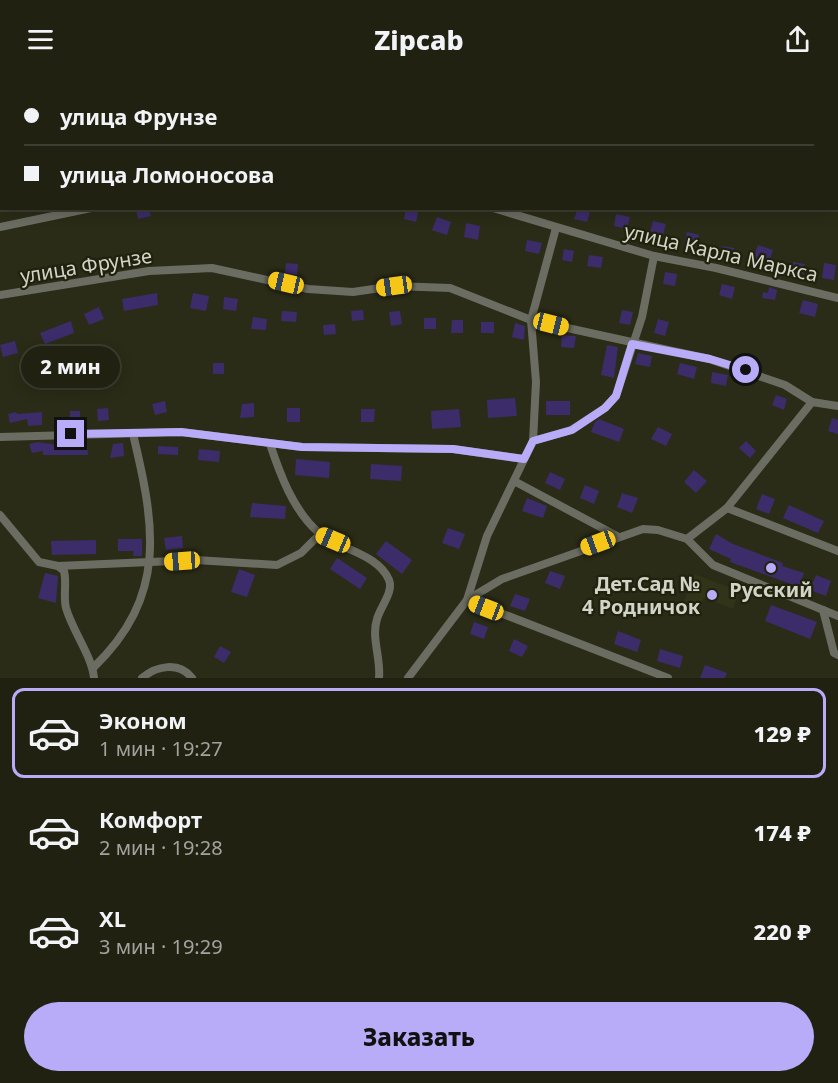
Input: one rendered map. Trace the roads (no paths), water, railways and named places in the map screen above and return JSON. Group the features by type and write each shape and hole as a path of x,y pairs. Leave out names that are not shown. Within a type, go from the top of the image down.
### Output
{"street":[{"path":"0,227 81,210"},
{"name":"улица Карла Маркса","path":"499,210 654,256 727,270 838,298"},
{"path":"408,678 467,600 487,536 533,441 536,382 531,320 556,228"},
{"path":"533,441 572,430 605,408 616,396 642,318 654,256"},
{"name":"улица Фрунзе","path":"0,295 148,270 212,268 308,289 352,291 394,286 450,288 531,320 632,344 710,359 785,385 812,402 838,406"},
{"path":"687,539 728,509 812,402"},
{"path":"0,437 181,432 270,444 453,449 524,459"},
{"path":"93,668 114,648 129,628 142,600 151,522 134,434"},
{"path":"270,444 281,477 310,524 320,534 358,553 389,579 391,587 376,621 379,678"},
{"path":"514,481 617,536"},
{"path":"728,509 838,551"},
{"path":"0,515 39,562 58,566 196,560 277,565 301,552 320,534"},
{"path":"467,600 502,579 643,528 687,539 713,565 838,616"},
{"path":"58,566 64,571 66,577 64,598 66,608 93,668 94,678"},
{"path":"467,600 668,678"},
{"path":"823,610 834,653 838,655"},
{"path":"142,678 152,669 165,667 178,668 192,678"}],"place":[{"name":"Русский","path":"771,568"},
{"name":"Дет.Сад № 4 Родничок","path":"712,595"}]}
